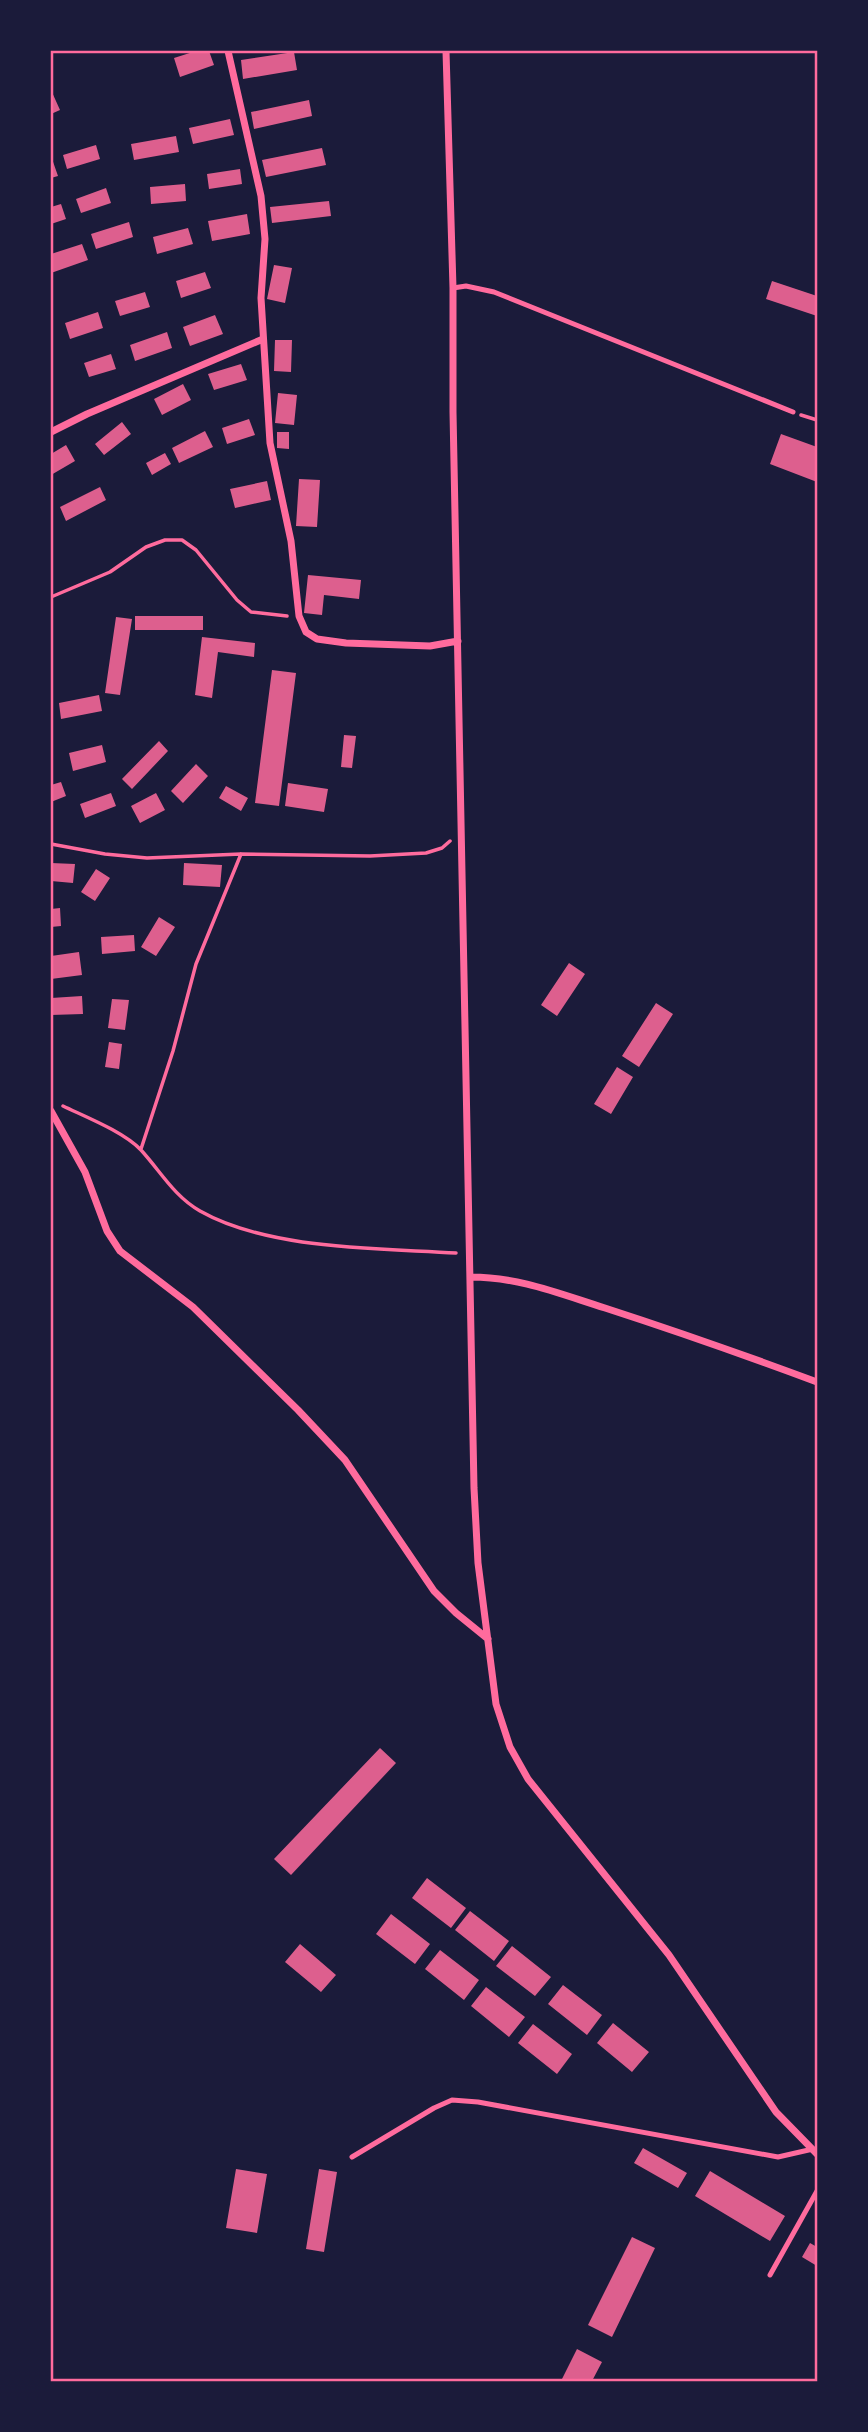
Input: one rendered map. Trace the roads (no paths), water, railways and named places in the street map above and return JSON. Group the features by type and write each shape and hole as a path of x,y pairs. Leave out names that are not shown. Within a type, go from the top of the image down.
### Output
{"street":[{"path":"228,51 261,196 265,239 261,298 270,443 291,541 299,616 306,632 317,639 346,643 430,646 458,641"},
{"path":"446,51 478,1563 496,1704 510,1747 528,1779 669,1955 776,2112 815,2152"},
{"path":"51,432 179,373 263,339"},
{"path":"51,1111 85,1172 107,1231 120,1251 193,1307 323,1436 359,1477 434,1591 488,1640"},
{"path":"471,1277 499,1277 529,1283 681,1333 817,1382"}],"lane":[{"path":"453,288 466,286 494,292 793,412"},
{"path":"352,2157 415,2118 452,2101 478,2102 778,2157 815,2152"},
{"path":"770,2275 817,2191"}]}
